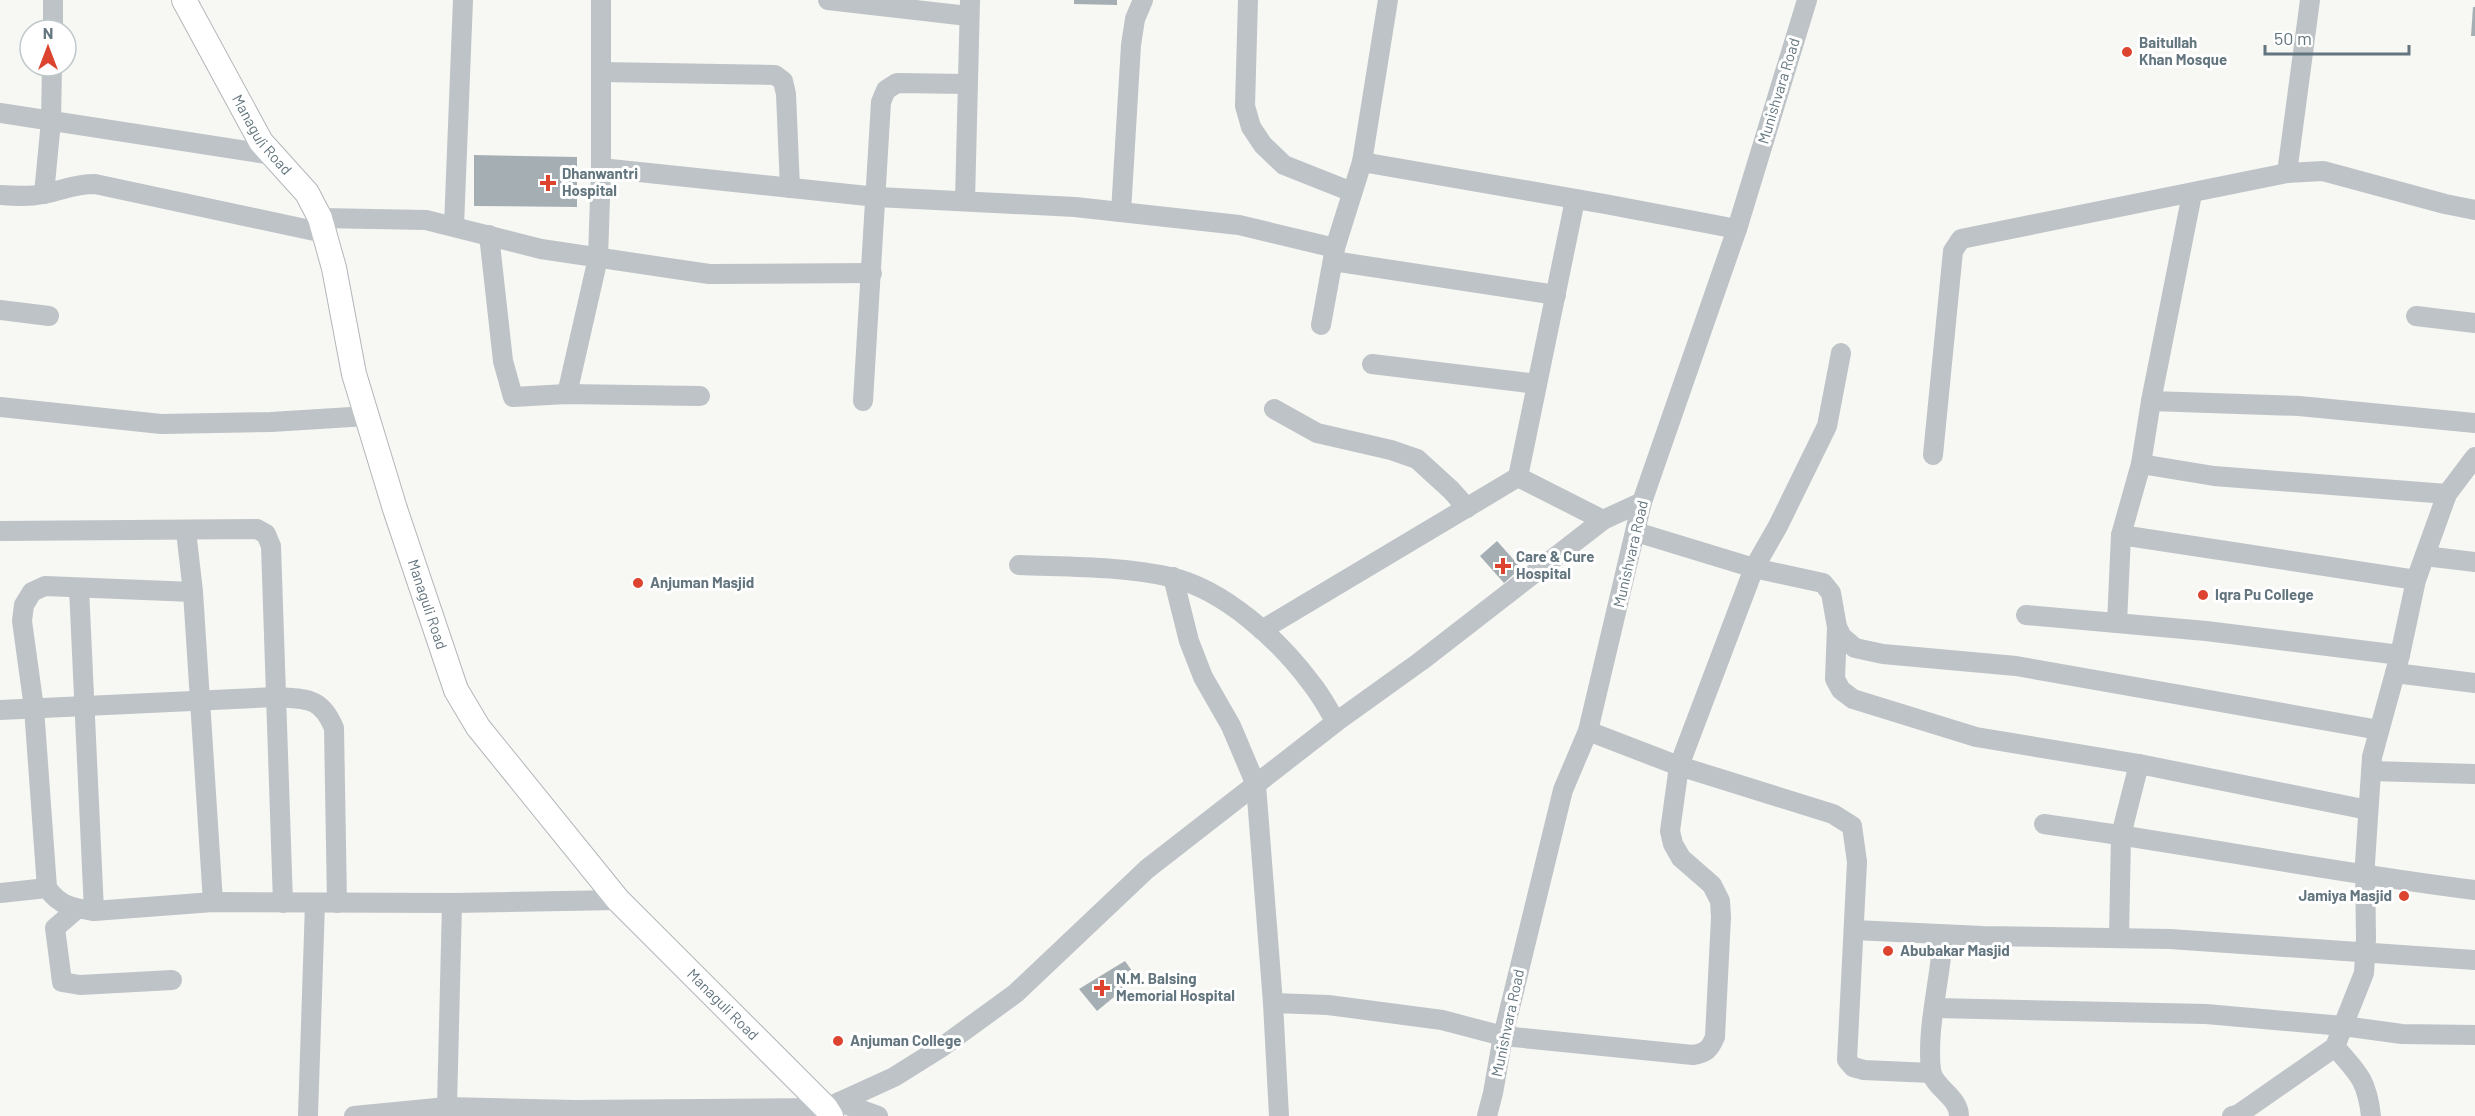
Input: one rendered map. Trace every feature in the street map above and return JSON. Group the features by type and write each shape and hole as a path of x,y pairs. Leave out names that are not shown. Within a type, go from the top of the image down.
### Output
{"main road":[{"name":"Managuli Road","path":"184,0 261,142 307,193 322,225 334,268 354,374 395,508 456,690 484,735 618,900 832,1108"}],"street":[{"path":"53,0 53,18"},
{"path":"454,226 463,0"},
{"path":"567,394 598,258 601,168 601,0"},
{"path":"828,0 969,8 965,201"},
{"path":"1121,212 1131,45 1135,19 1143,0"},
{"path":"1248,0 1245,106 1251,127 1263,145 1284,165 1352,192"},
{"path":"1321,325 1334,255 1362,162 1388,0"},
{"name":"Munishvara Road","path":"1486,1116 1493,1093 1503,1036 1563,790 1588,731 1642,502 1737,229 1808,0"},
{"path":"2287,173 2310,0"},
{"path":"601,72 775,75 783,81 786,94 790,188"},
{"path":"44,194 51,121 52,78"},
{"path":"863,401 881,102 886,90 897,83 967,84"},
{"path":"0,113 273,155"},
{"path":"1362,162 1737,229"},
{"path":"601,168 877,197 1075,207 1239,225 1334,255 1556,295"},
{"path":"1933,455 1953,251 1962,238 2192,194 2287,173 2323,171 2475,210"},
{"path":"0,195 23,197 44,194 76,184 95,184 322,225 426,220 541,249 710,274 872,273"},
{"path":"2117,623 2121,536 2141,464 2151,401 2192,194"},
{"path":"1262,630 1518,477 1575,200"},
{"path":"489,235 503,361 513,397 567,394 700,396"},
{"path":"0,310 49,316"},
{"path":"2416,316 2475,323"},
{"path":"1274,1003 1328,1005 1442,1020 1503,1036 1693,1055 1710,1048 1715,1037 1720,901 1713,885 1681,858 1673,843 1670,831 1679,766 1754,568 1778,526 1827,426 1841,353"},
{"path":"1372,364 1538,384"},
{"path":"2151,401 2299,406 2475,423"},
{"path":"0,407 161,423 271,422 367,416"},
{"path":"1274,409 1317,433 1391,450 1417,459 1467,508"},
{"path":"2232,1116 2239,1114 2335,1047 2364,973 2365,876 2372,757 2398,664 2416,580 2447,494 2475,457"},
{"path":"2141,464 2214,476 2447,494"},
{"path":"1518,477 1603,520"},
{"path":"832,1108 894,1077 942,1047 1016,993 1147,869 1336,722 1430,654 1603,520 1642,502"},
{"path":"0,531 257,529 266,534 271,546 283,903"},
{"path":"186,531 194,592 213,902"},
{"path":"1636,532 1754,568 1823,583 1831,593 1837,627 1835,679 1841,690 1853,699 1976,737 2139,764 2368,810"},
{"path":"2121,536 2416,580"},
{"path":"2425,556 2475,562"},
{"path":"1019,565 1140,571 1173,577 1209,592 1262,630 1312,683 1336,722"},
{"path":"1173,577 1189,641 1203,677 1231,726 1256,784 1274,1003 1279,1116"},
{"path":"194,592 45,586 32,592 24,605 22,621 34,708 47,888 57,901 86,910 213,902 452,903 618,900"},
{"path":"79,588 86,910"},
{"path":"2026,615 2206,631 2398,664 2475,682"},
{"path":"1837,627 1842,637 1855,648 1883,654 2016,666 2379,730"},
{"path":"0,710 276,697 307,699 320,705 328,713 334,728 337,903"},
{"path":"1588,731 1679,766 1833,814 1852,826 1857,862 1847,1060 1853,1067 1864,1070 1931,1073"},
{"path":"2119,938 2121,835 2139,764"},
{"path":"2371,771 2475,774"},
{"path":"2044,824 2365,876 2475,890"},
{"path":"0,892 47,888"},
{"path":"308,1116 315,903"},
{"path":"447,1107 452,903"},
{"path":"86,910 55,928 62,982 80,985 172,980"},
{"path":"1854,930 1943,935 2170,939 2475,960"},
{"path":"1943,935 1930,1047 1931,1073 1949,1094 1959,1110 1959,1116"},
{"path":"1935,1008 2206,1014 2343,1026 2402,1034 2475,1035"},
{"path":"2335,1047 2363,1080 2369,1098 2371,1116"},
{"path":"354,1116 392,1115 447,1107 576,1110 832,1108 878,1116"}],"building":[{"path":"1074,0 1117,0 1117,5 1074,4"},
{"path":"2473,7 2475,7 2475,36 2471,36"},
{"path":"474,155 577,157 577,207 474,206"},
{"path":"1497,541 1521,568 1504,583 1480,556"},
{"path":"1125,961 1137,978 1097,1011 1079,989"}],"place":[{"name":"Baitullah Khan Mosque","path":"2127,52"},
{"name":"Dhanwantri Hospital","path":"548,183"},
{"name":"Care & Cure Hospital","path":"1503,566"},
{"name":"Anjuman Masjid","path":"638,583"},
{"name":"Iqra Pu College","path":"2203,595"},
{"name":"Jamiya Masjid","path":"2404,896"},
{"name":"Abubakar Masjid","path":"1888,951"},
{"name":"N.M. Balsing Memorial Hospital","path":"1102,988"},
{"name":"Anjuman College","path":"838,1041"}]}
